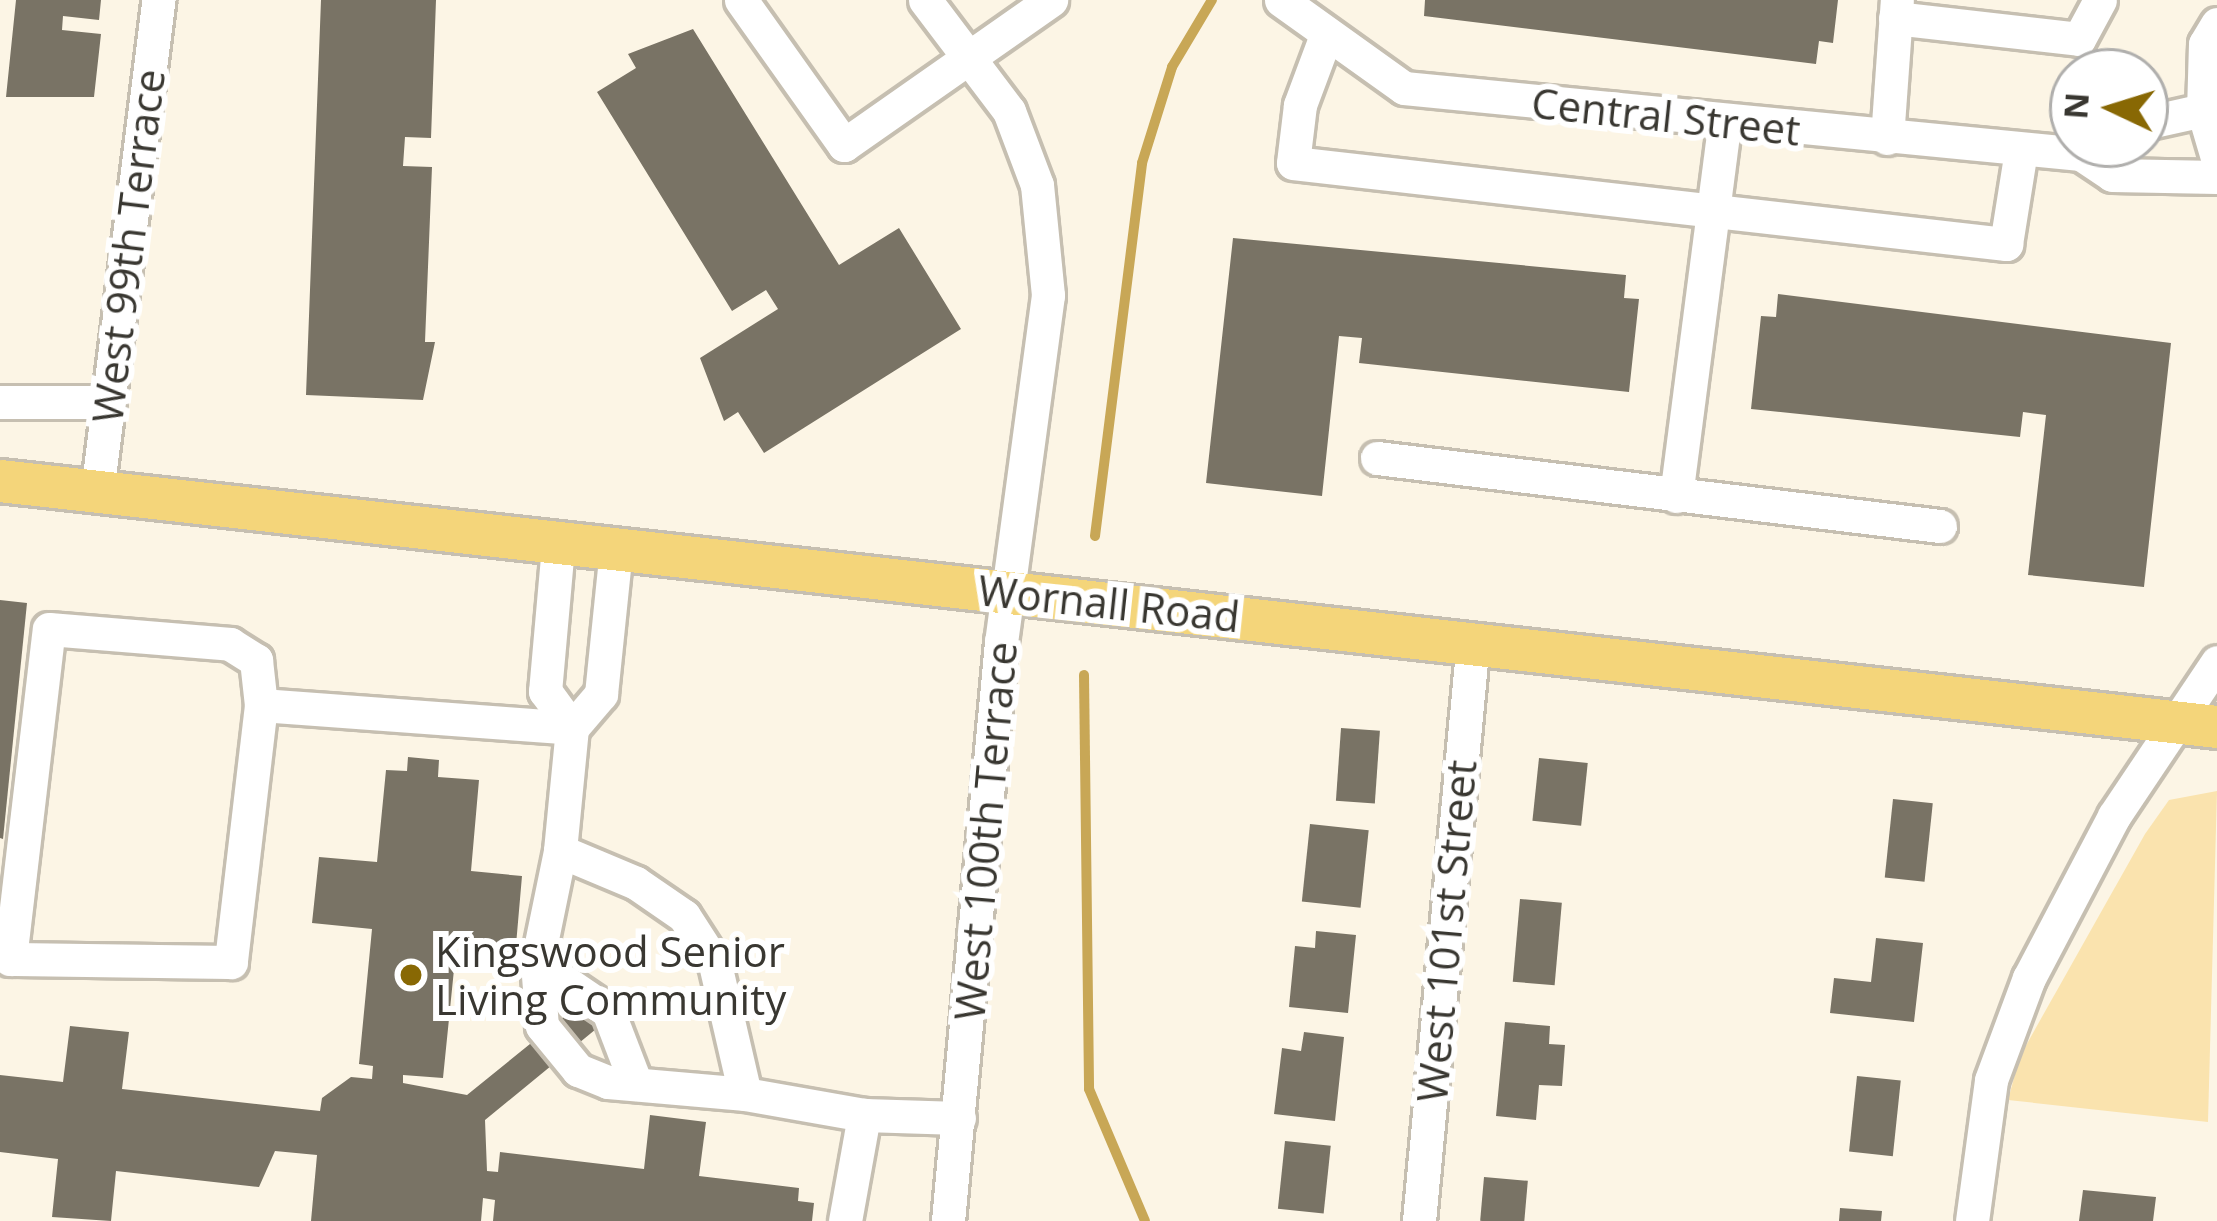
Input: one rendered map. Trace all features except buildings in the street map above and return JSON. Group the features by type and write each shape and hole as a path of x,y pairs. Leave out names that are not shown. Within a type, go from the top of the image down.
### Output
{"main road":[{"name":"Wornall Road","path":"0,481 558,546 1473,640 2217,727"}],"street":[{"name":"West 99th Terrace","path":"97,493 158,0"},
{"path":"741,0 844,145 971,50 1051,0"},
{"name":"West 100th Terrace","path":"925,0 971,50 1010,111 1037,185 1048,295 1007,592 948,1221"},
{"name":"Central Street","path":"1281,0 1325,38 1403,88 1724,124 2049,150"},
{"path":"1887,138 1896,9 2079,38 2099,0"},
{"path":"2217,24 2205,44 2203,110 2217,158"},
{"path":"1325,38 1300,105 1293,163 2006,244 2021,150"},
{"path":"2169,118 2203,110"},
{"path":"1676,496 1724,124"},
{"name":"Central Street","path":"2105,168 2112,175 2217,178"},
{"path":"0,402 109,402"},
{"path":"1377,458 1940,526"},
{"path":"558,546 545,691 572,728"},
{"path":"616,550 601,694 572,728 560,851 537,963 535,1002 554,1040 578,1070 636,1084 745,1094 864,1114 959,1118"},
{"path":"49,629 230,644 256,660 261,705 231,962 10,958 49,629"},
{"name":"West 101st Street","path":"1419,1221 1473,640"},
{"path":"1972,1221 1991,1081 2029,978 2171,725 2217,662"},
{"path":"261,705 572,728"},
{"path":"560,851 636,883 684,916 721,980 745,1094"},
{"path":"537,963 608,1011 636,1084"},
{"path":"844,1221 864,1114"}],"shaded area":[{"path":"2217,791 2208,1122 2008,1100 2020,1056 2145,834 2169,800"}],"waterway":[{"path":"1095,536 1142,163 1172,67 1212,0"},
{"path":"1084,675 1089,1089 1145,1221"}],"place":[{"name":"Kingswood Senior Living Community","path":"411,975"}]}
